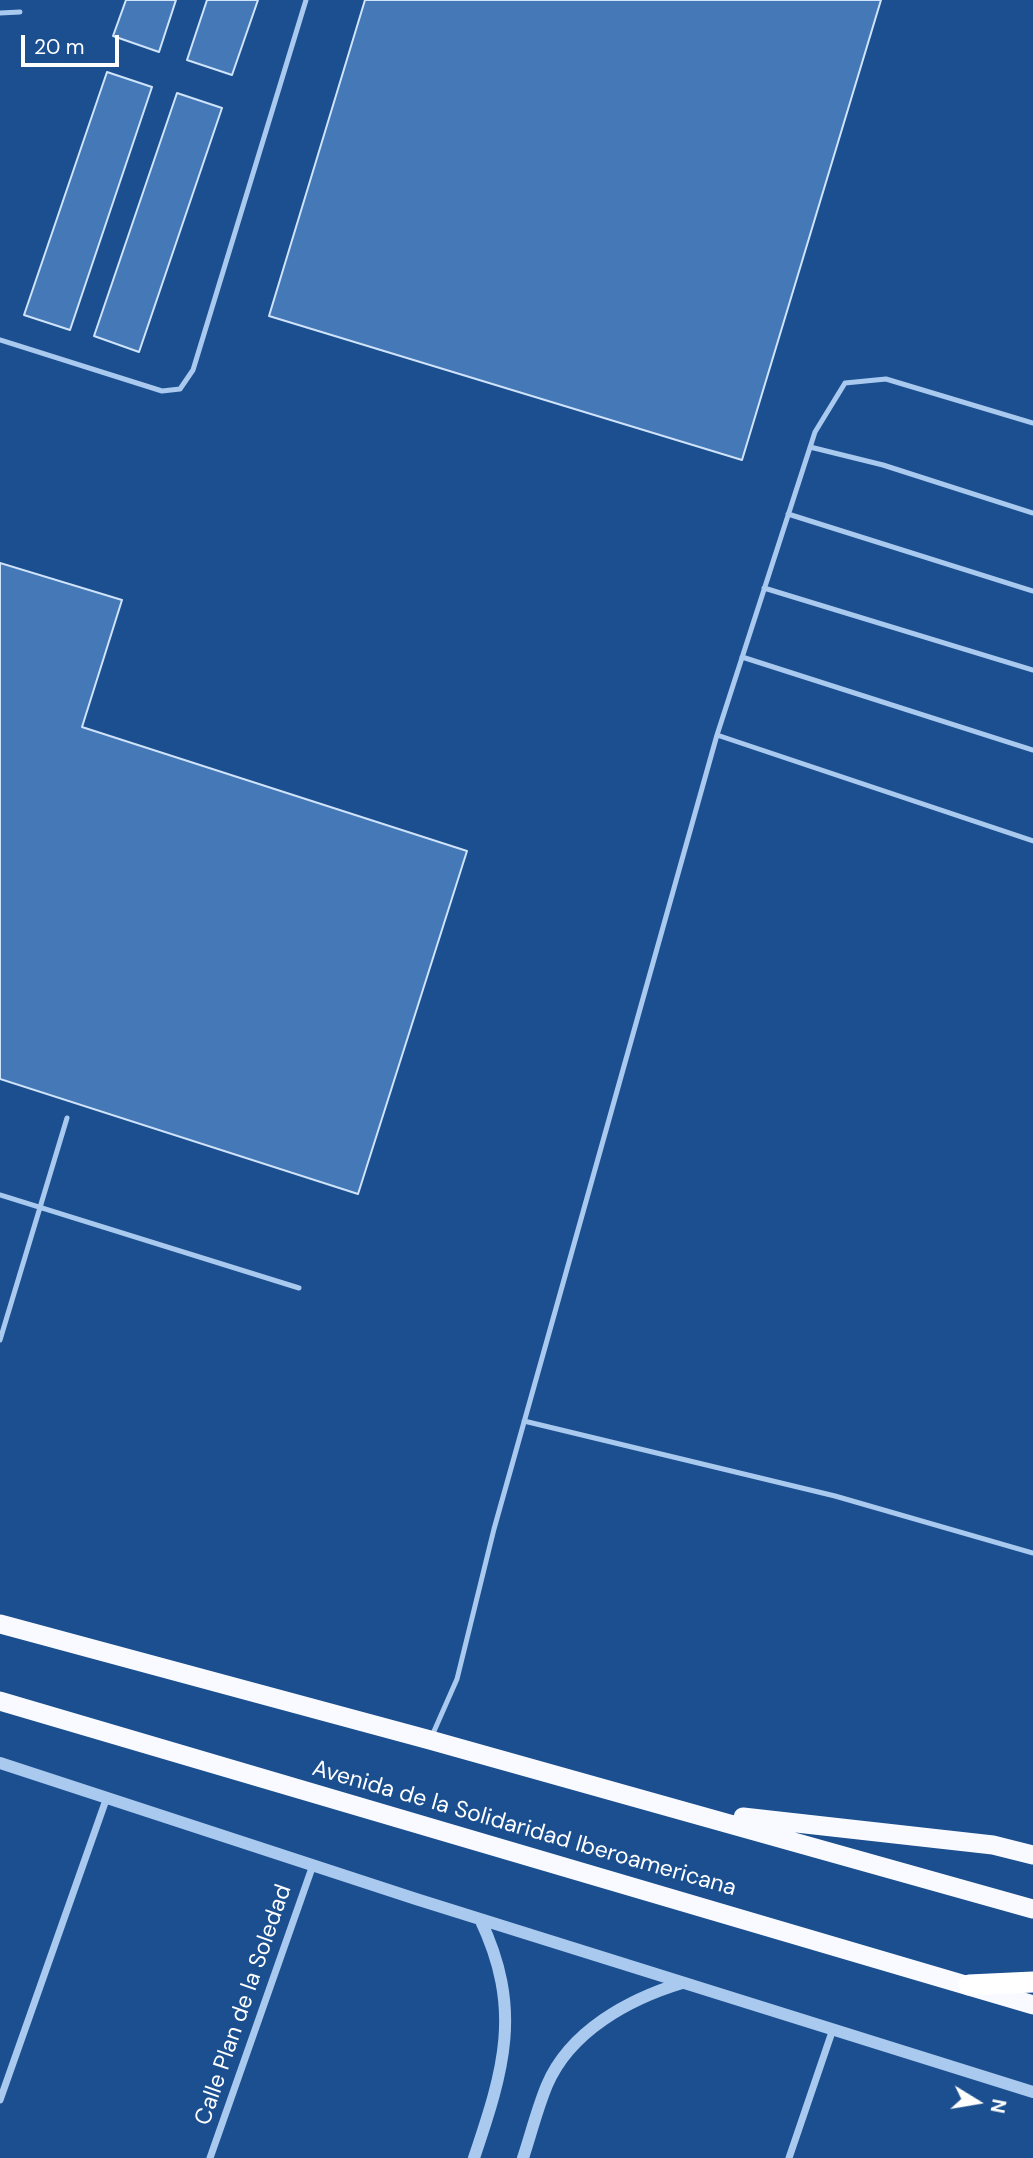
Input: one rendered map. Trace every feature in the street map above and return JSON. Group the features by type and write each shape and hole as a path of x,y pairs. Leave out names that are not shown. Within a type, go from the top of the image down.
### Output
{"highway":[{"path":"0,1624 430,1740 1033,1909"},
{"name":"Avenida de la Solidaridad Iberoamericana","path":"0,1701 1033,2005"},
{"path":"684,1811 993,1845 1033,1854"},
{"path":"969,1985 1033,1982"}],"street":[{"path":"0,1763 480,1919 1033,2092"},
{"path":"0,2100 107,1797"},
{"name":"Calle Plan de la Soledad","path":"210,2158 314,1865"},
{"path":"474,2158 499,2076 506,2022 500,1969 480,1919"},
{"path":"523,2158 547,2083 580,2040 626,2005 683,1983"},
{"path":"789,2158 833,2029"}],"lane":[{"path":"0,340 162,391 180,389 193,370 306,0"},
{"path":"0,13 19,12"},
{"path":"430,1740 457,1679 524,1422 717,735 815,432 845,383 886,379 1033,423"},
{"path":"810,447 883,465 1033,513"},
{"path":"788,514 1033,591"},
{"path":"764,588 1033,670"},
{"path":"742,657 1033,750"},
{"path":"717,735 1033,841"},
{"path":"0,1340 67,1118"},
{"path":"0,1195 40,1210 299,1287"},
{"path":"524,1422 835,1496 1033,1553"}],"building":[{"path":"126,0 176,0 159,52 113,36"},
{"path":"207,0 258,0 232,75 187,60"},
{"path":"365,0 881,0 742,460 269,316"},
{"path":"107,72 152,87 70,330 24,315"},
{"path":"177,93 222,108 139,352 94,336"},
{"path":"0,563 122,600 82,727 467,851 358,1194 0,1079"}]}
